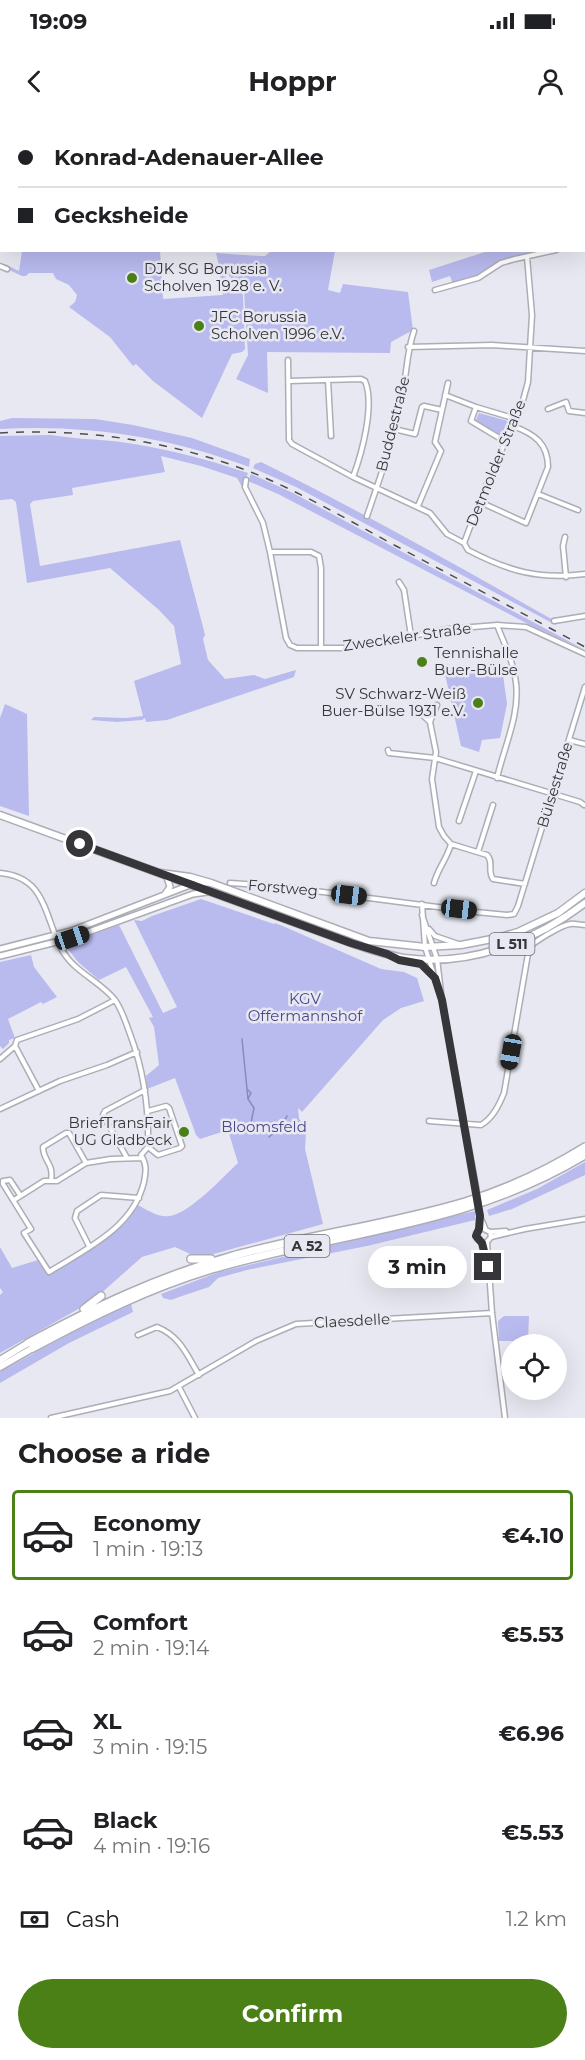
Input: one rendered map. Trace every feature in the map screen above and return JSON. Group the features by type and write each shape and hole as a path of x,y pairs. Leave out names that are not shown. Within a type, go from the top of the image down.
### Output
{"highway":[{"name":"A 52","path":"30,1346 77,1317 148,1284 231,1256 422,1214 466,1202 528,1178 585,1147"},
{"name":"A 52","path":"30,1346 90,1317 179,1280 259,1257 423,1221 469,1208 520,1189 585,1155"},
{"path":"191,1259 231,1256"},
{"path":"77,1317 101,1296"}],"main road":[{"name":"L 511","path":"0,815 161,873 227,886 369,941 429,946 461,945 497,938 518,932 558,913 585,893"},
{"name":"L 511","path":"161,873 190,885 199,885 210,892 351,943 404,958 433,959 469,956 504,947 543,930 585,903"},
{"path":"165,894 170,887 167,877"},
{"path":"190,877 199,885"},
{"path":"193,894 199,885 211,883"},
{"path":"0,949 71,931 190,885"},
{"path":"0,956 58,943 193,894 210,892"},
{"path":"0,1359 30,1346"},
{"path":"0,1367 30,1346"}],"street":[{"path":"435,290 478,278 501,263 546,252"},
{"name":"Detmolder Straße","path":"464,543 516,419 528,382 531,347 531,291 527,257"},
{"path":"0,266 8,269"},
{"name":"Buddestraße","path":"367,516 394,429 403,391 408,347 414,331"},
{"path":"408,347 457,345 585,351"},
{"path":"288,360 290,440 292,444 352,477 418,506 437,519 447,534 464,543 468,550 518,572 566,577 585,574"},
{"path":"328,380 331,436"},
{"path":"289,381 362,380 366,383 367,421 352,477"},
{"path":"418,506 441,451 435,442 448,383"},
{"path":"445,395 516,419"},
{"path":"548,409 566,402 569,411 585,413"},
{"path":"394,429 415,434 422,407 442,410"},
{"path":"476,407 471,421 506,442"},
{"path":"480,502 526,523 548,467 545,448 534,435 513,426"},
{"name":"Zweckeler Straße","path":"246,480 245,488 253,499 255,509 263,523 287,642 297,648 350,648 448,629 497,625 526,627 585,654"},
{"path":"538,494 578,510"},
{"path":"565,537 563,546 566,577"},
{"path":"270,552 311,552 319,556 321,565 321,647"},
{"path":"399,582 404,590 411,636"},
{"path":"554,621 585,616"},
{"path":"497,625 516,681 517,699 513,723 497,778"},
{"name":"Bülsestraße","path":"514,914 585,687"},
{"path":"437,705 430,722 436,752 432,779 439,826 451,844 490,858 490,873 493,879 525,884"},
{"path":"416,709 430,722"},
{"path":"569,740 585,744"},
{"path":"388,750 388,753 435,758 584,805"},
{"path":"459,821 476,771"},
{"path":"478,852 493,804"},
{"path":"434,883 438,868 446,862 451,844"},
{"path":"0,873 22,878 33,886 58,943 73,965 115,1000 136,1052 148,1111 148,1147 141,1155 146,1164 145,1176 136,1205 125,1220 49,1272 24,1233 31,1229 3,1181 10,1180 20,1195"},
{"name":"Forstweg","path":"227,886 277,885 507,915 514,914"},
{"path":"422,904 422,915 442,1000 476,1187 480,1216 476,1236 484,1242 488,1267 505,1418"},
{"path":"422,915 435,936 461,945"},
{"path":"429,1121 481,1125 500,1105 530,947 533,942 568,924 585,925"},
{"path":"427,926 435,978 442,1000"},
{"path":"387,954 399,960 421,964 435,978"},
{"path":"0,1059 19,1039 78,1019 115,1000"},
{"path":"15,1045 39,1091"},
{"path":"0,1109 60,1081 107,1065 136,1052"},
{"path":"127,1158 103,1115 105,1111 145,1090"},
{"path":"148,1111 166,1106 169,1108 182,1146 158,1155 148,1147"},
{"path":"51,1180 53,1170 43,1147 66,1132 69,1133 86,1163"},
{"path":"15,1200 33,1188 51,1180 57,1181 86,1163 142,1158"},
{"path":"89,1246 75,1218 76,1211 101,1195 138,1198"},
{"path":"480,1216 490,1234"},
{"path":"484,1242 490,1234 585,1219"},
{"path":"479,1229 485,1228"},
{"name":"Claesdelle","path":"51,1418 162,1394 179,1387 256,1341 296,1324 492,1313"},
{"path":"138,1335 157,1327 169,1332 176,1338 199,1375"},
{"path":"179,1387 195,1418"}],"green space":[{"path":"22,252 160,252 163,299 223,295 219,270 243,295 245,349 232,354 202,418 153,381 136,364 133,366 110,337 69,307 75,302 77,295 69,285 56,279 53,273 29,273 22,276 5,268 5,264 19,271"},
{"path":"270,252 335,252 328,290 340,293 343,284 408,292 413,330 391,342 390,353 267,352 268,393 236,379 248,355 244,291 219,266 216,253 265,256"},
{"path":"485,252 537,252 538,255 501,263 478,278 453,285 450,276 432,282 429,270"},
{"path":"479,413 508,421 501,437 475,422"},
{"path":"12,418 95,419 133,425 192,438 250,459 249,467 158,440 127,435 64,429 0,429 0,421"},
{"path":"51,435 153,447 248,473 242,487 237,478 161,456 165,472 72,488 73,495 33,501 30,504 40,566 180,540 205,635 203,639 208,660 225,679 254,675 265,679 296,670 294,677 167,720 146,722 145,718 117,722 91,720 94,717 143,716 134,681 181,664 174,626 110,568 27,583 16,502 12,499 0,500 0,436"},
{"path":"261,462 446,559 555,621 556,625 296,487 253,468 255,464"},
{"path":"251,474 293,493 585,650 530,625 278,494 248,481"},
{"path":"495,671 503,675 507,704 500,738 482,740 479,752 461,746 445,674"},
{"path":"5,704 27,714 29,816 0,806 0,718"},
{"path":"201,899 275,923 381,969 404,972 417,978 424,1001 401,1008 383,1020 302,1112 298,1108 299,1118 306,1133 305,1149 323,1224 199,1258 175,1247 142,1257 82,1310 80,1308 0,1353 0,1295 3,1292 0,1288 0,1247 12,1268 38,1260 48,1275 117,1230 127,1221 138,1205 162,1216 178,1213 206,1194 238,1163 228,1130 200,1139 196,1135 175,1078 147,1089 146,1076 159,1065 154,1027 149,1018 153,1017 126,967 99,980 78,962 68,949 72,942 119,925 163,1013 177,1007 134,920 142,921"},
{"path":"31,955 34,967 57,997 43,1004 41,1002 8,1019 15,1038 9,1040 3,1049 0,1046 0,962"},
{"path":"585,1162 585,1175 512,1209 489,1216 487,1210 537,1189"},
{"path":"475,1211 475,1220 367,1246 247,1270 218,1278 209,1287 171,1300 163,1298 161,1294 219,1272"},
{"path":"131,1304 133,1312 69,1343 0,1383 0,1372 91,1322"},
{"path":"504,1316 529,1316 528,1334 501,1334 501,1341 499,1341 498,1321"}],"waterway":[{"path":"242,1039 248,1099 254,1108 251,1123 254,1130"},
{"path":"247,1089 251,1093 248,1099"},
{"path":"269,1137 278,1129 280,1121 285,1120 287,1116"}],"railway":[{"path":"0,433 100,435 167,446 232,465 314,501 585,647"}],"place":[{"name":"DJK SG Borussia Scholven 1928 e. V.","path":"132,278"},
{"name":"JFC Borussia Scholven 1996 e.V.","path":"199,326"},
{"name":"Tennishalle Buer-Bülse","path":"422,662"},
{"name":"SV Schwarz-Weiß Buer-Bülse 1931 e.V.","path":"478,703"},
{"name":"BriefTransFair UG Gladbeck","path":"184,1132"}],"route":[{"path":"80,844 399,960 421,964 428,969 435,978 442,1000 480,1216 476,1236 482,1243 488,1267"}],"park label":[{"name":"KGV Offermannshof","path":"305,1008"},
{"name":"Bloomsfeld","path":"264,1127"}]}
